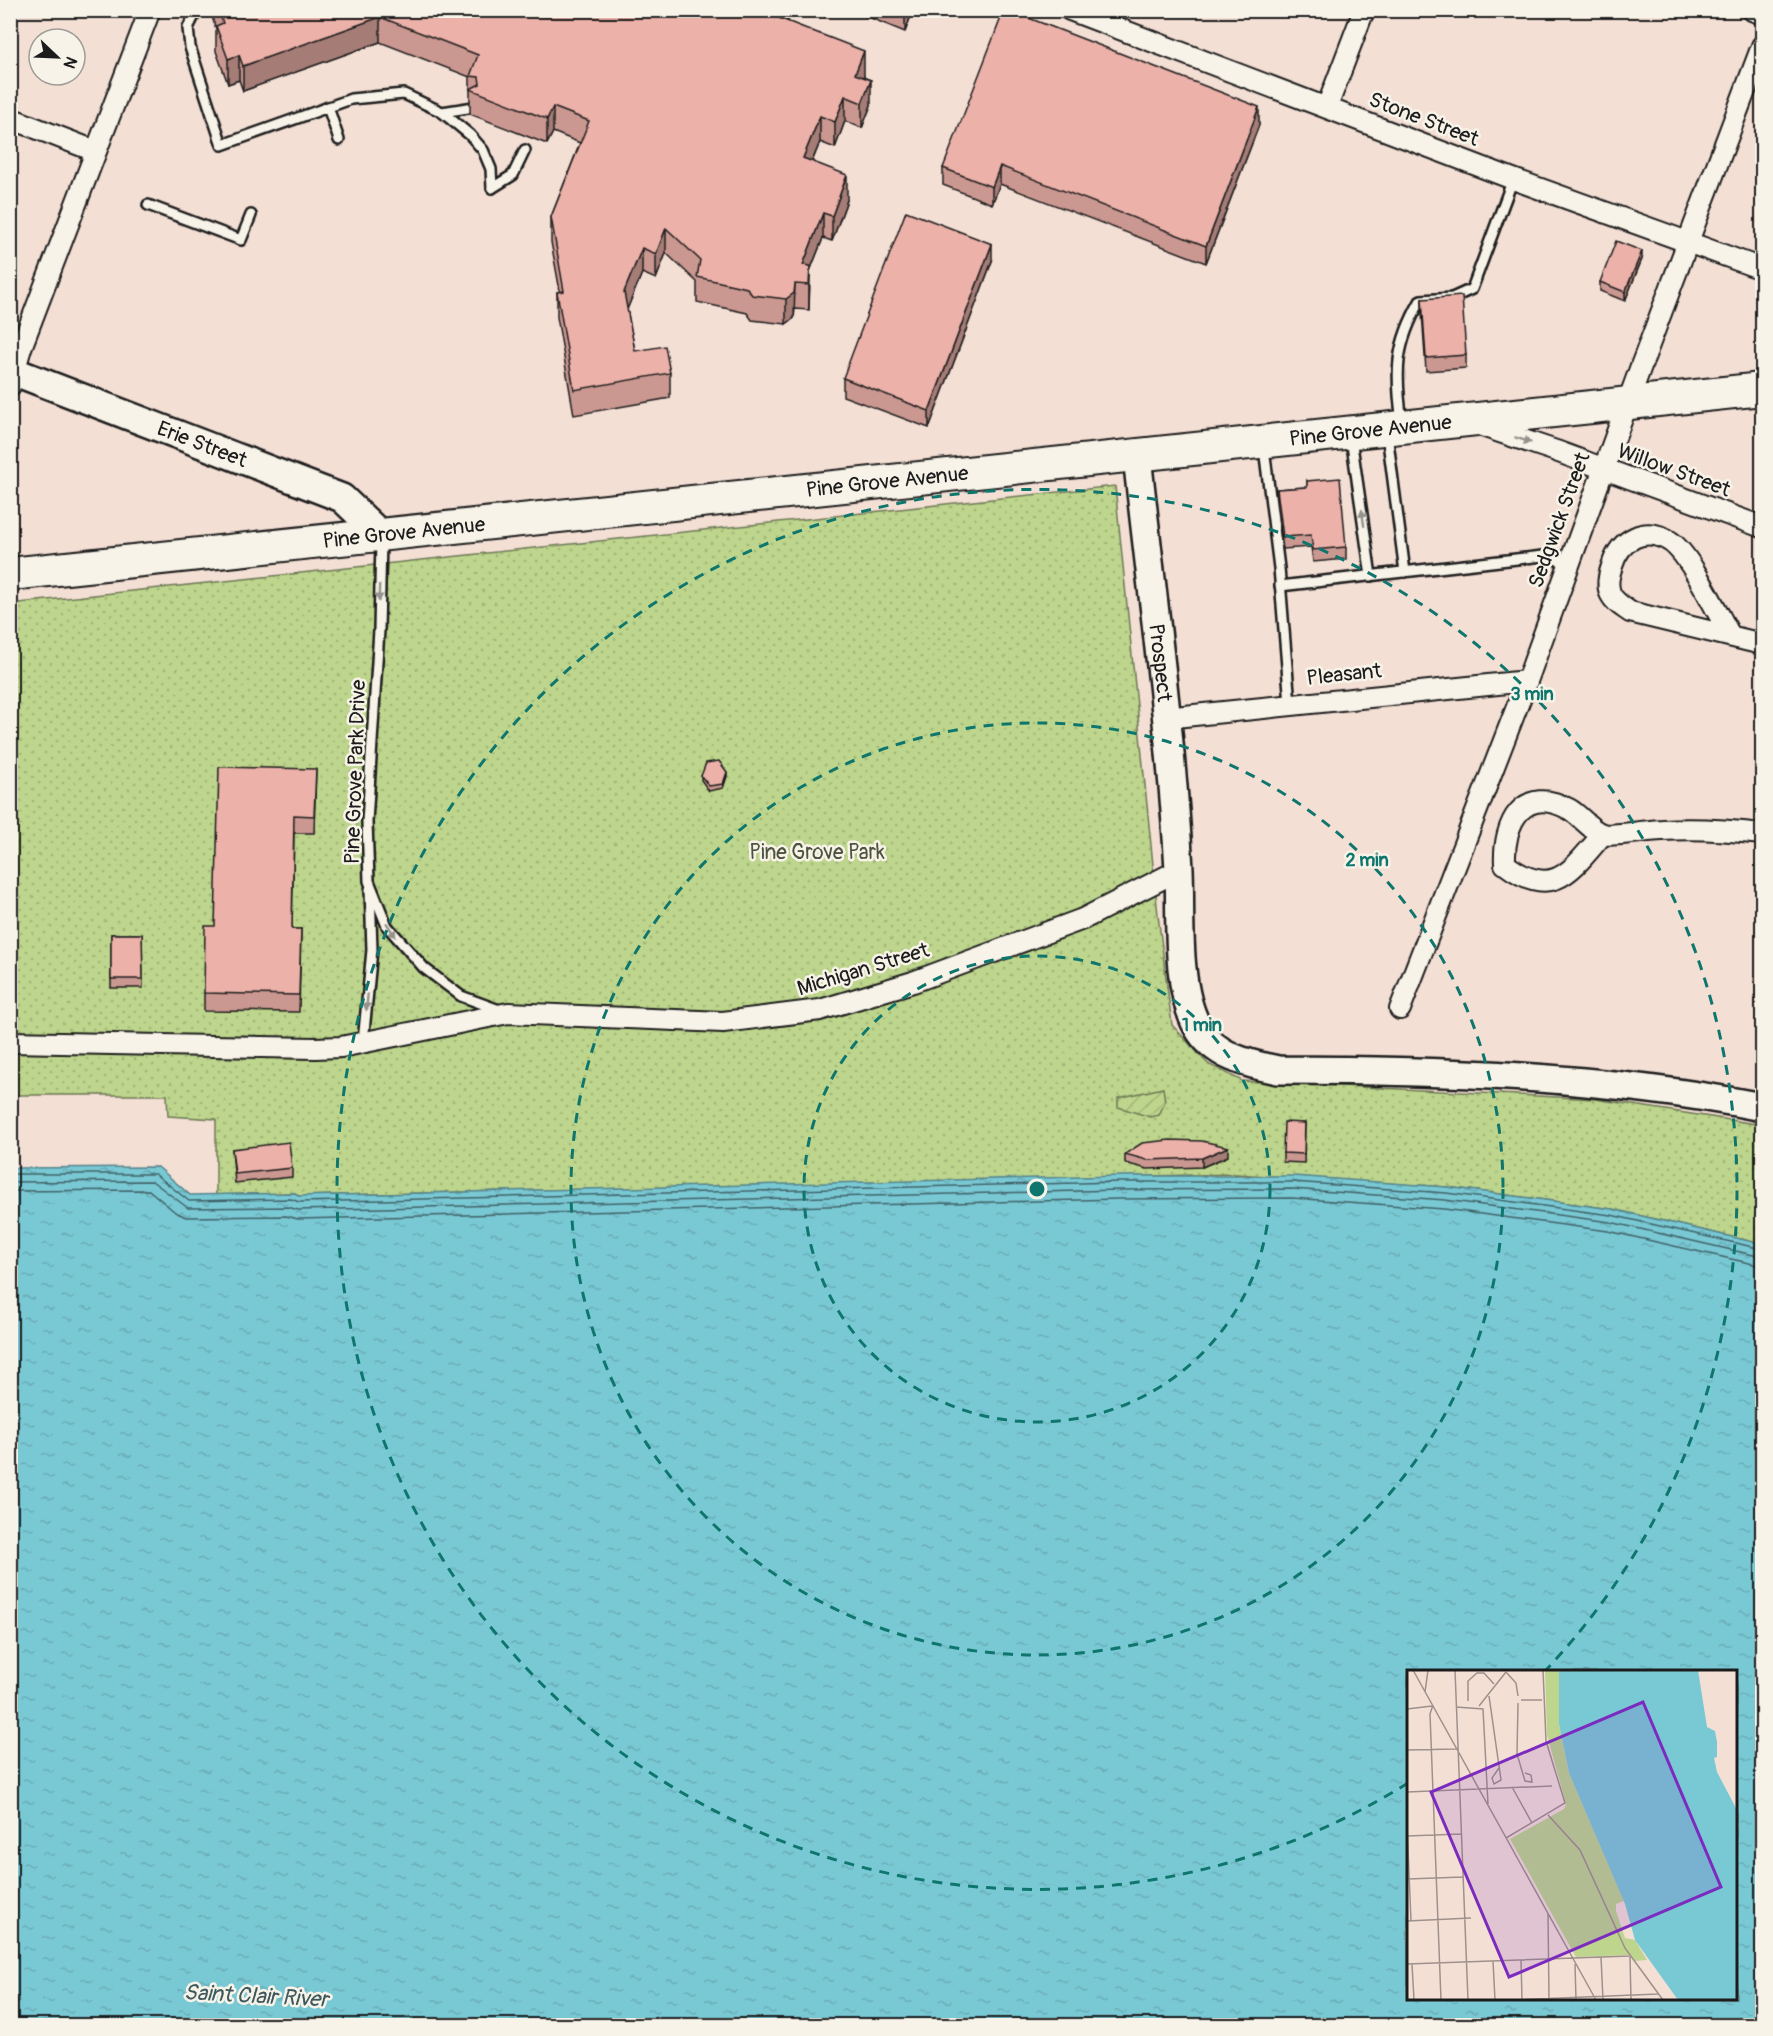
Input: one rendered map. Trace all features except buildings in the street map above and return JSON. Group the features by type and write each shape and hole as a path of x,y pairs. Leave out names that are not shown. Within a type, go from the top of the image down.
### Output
{"main road":[{"name":"Pine Grove Avenue","path":"10,574 1762,390"}],"street":[{"path":"12,376 150,10"},
{"name":"Stone Street","path":"1070,10 1103,16 1327,107 1513,179 1762,269"},
{"path":"1327,107 1364,10"},
{"path":"1752,10 1762,14"},
{"name":"Sedgwick Street","path":"1400,1010 1606,471 1628,403 1687,241 1762,46"},
{"path":"10,118 95,151"},
{"name":"Erie Street","path":"12,376 342,498 381,535"},
{"name":"Willow Street","path":"1468,422 1556,450 1606,471 1762,527"},
{"name":"Prospect","path":"1137,456 1179,870 1180,944 1188,1000 1202,1035 1220,1051 1249,1064 1278,1070 1516,1076 1597,1082 1696,1094 1762,1107"},
{"path":"1730,635 1691,567 1673,543 1645,534 1629,539 1620,548 1609,576 1610,593 1619,605 1630,612 1762,644"},
{"name":"Pleasant","path":"1165,718 1527,681"},
{"path":"1602,834 1562,878 1546,882 1531,880 1505,864 1504,842 1511,823 1522,808 1539,802 1555,802 1570,810 1602,834 1718,829 1762,834"},
{"name":"Michigan Street","path":"10,1042 315,1048 363,1042 508,1013 723,1022 820,1010 913,982 1083,919 1179,870"}],"lane":[{"path":"197,10 188,28 190,47 222,145 351,99 404,94 442,112 470,135 483,150 491,169 492,188 513,175 525,150"},
{"path":"442,112 474,106"},
{"path":"328,107 339,140"},
{"path":"1405,572 1395,429 1396,379 1406,327 1421,300 1452,297 1472,289 1513,179"},
{"path":"148,205 241,240 251,215"},
{"path":"1351,433 1371,576"},
{"path":"1263,442 1280,586 1290,704"},
{"name":"Pine Grove Park Drive","path":"381,535 379,630 367,822 369,881 387,926 424,968 461,996 508,1013"},
{"path":"1280,586 1543,556 1569,563"},
{"path":"363,1042 372,950 369,881"}],"green space":[{"name":"Pine Grove Park","path":"1115,486 1158,915 1172,1025 1208,1064 1242,1081 1595,1099 1762,1125 1762,1244 1612,1209 1447,1187 1236,1174 298,1196 295,1193 216,1195 216,1119 168,1116 167,1095 11,1095 10,604"},
{"path":"1163,1088 1165,1102 1159,1115 1150,1117 1118,1107 1118,1098"}],"water":[{"name":"Saint Clair River","path":"158,1167 190,1195 295,1193 298,1196 1119,1176 1293,1176 1447,1187 1612,1209 1762,1244 1762,2025 11,2025 11,1168"}]}
